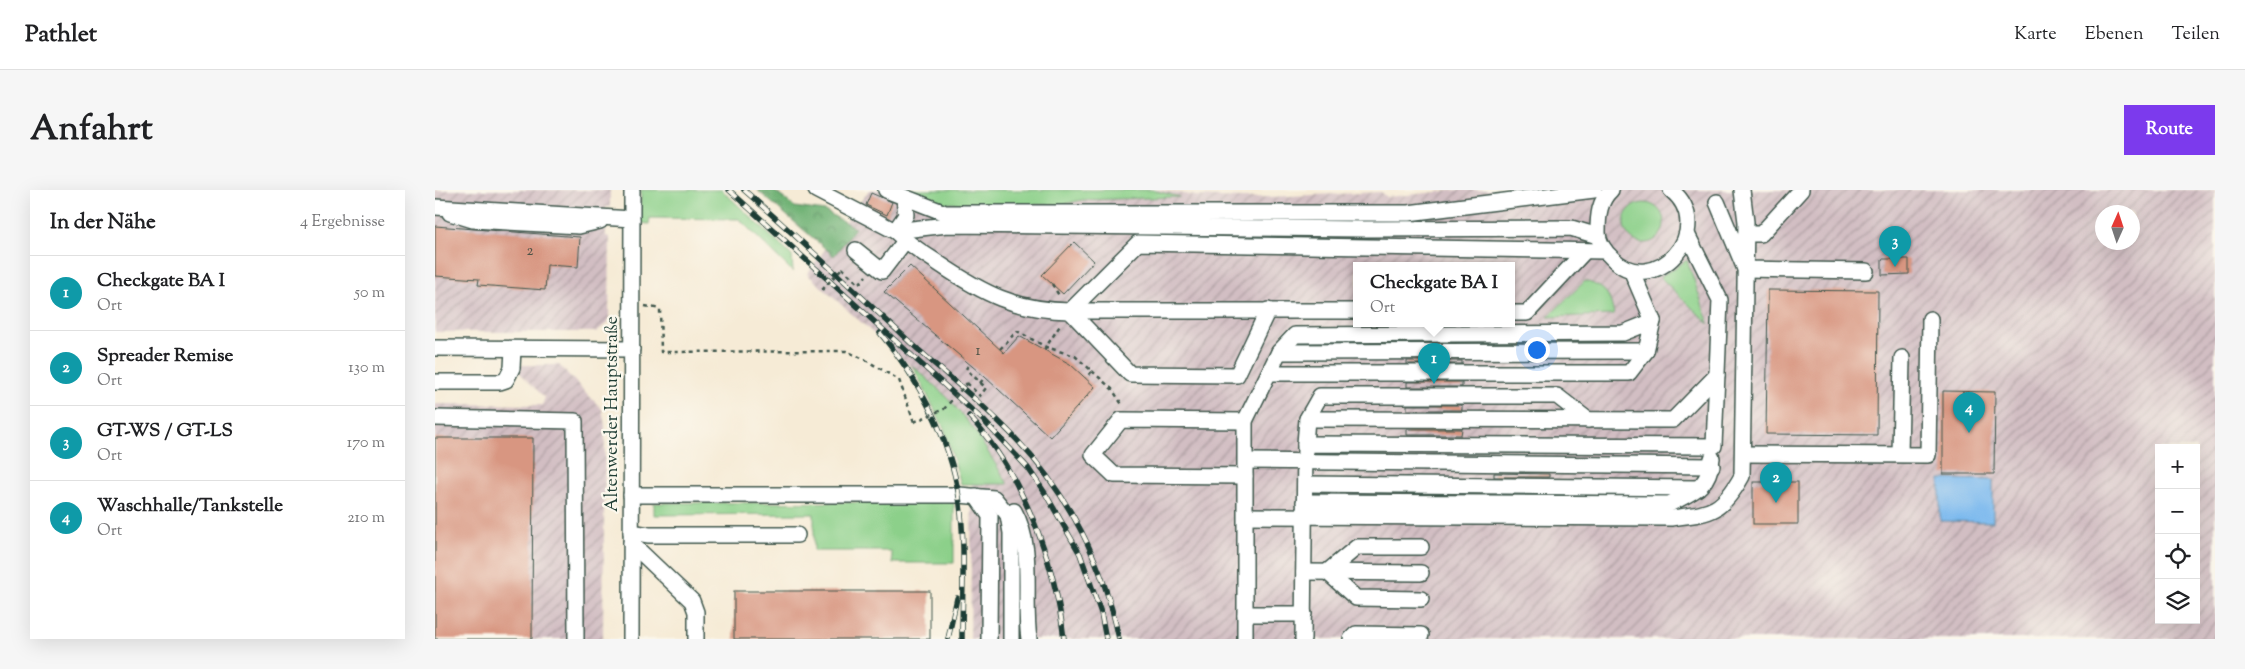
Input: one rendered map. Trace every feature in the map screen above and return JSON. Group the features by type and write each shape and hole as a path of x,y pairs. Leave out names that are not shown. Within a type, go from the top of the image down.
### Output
{"street":[{"name":"Altenwerder Hauptstraße","path":"631,639 632,190"},
{"path":"816,190 900,236 961,278 994,297 1023,306 1070,311 1353,311"},
{"path":"886,190 945,213 1408,213 1595,190"},
{"path":"1611,190 1604,196 1598,214 1598,236 1605,251 1616,263 1632,272 1656,269 1676,257 1688,236"},
{"path":"1304,509 1671,518 1710,513 1730,497 1742,476 1746,234 1743,190"},
{"path":"1746,234 1761,234 1801,190"},
{"path":"1246,516 1304,509 1669,504 1701,488 1712,466 1720,300 1688,236 1687,212 1675,191"},
{"path":"856,250 882,271 900,236 906,215 904,198"},
{"path":"1717,202 1745,269"},
{"path":"435,207 577,215 606,219 632,219"},
{"path":"900,236 947,224 1364,229 1571,228 1598,236"},
{"path":"1070,311 1138,243 1605,251"},
{"path":"1515,313 1527,313 1585,252"},
{"path":"1745,269 1867,270"},
{"path":"1269,373 1629,373 1646,352 1653,321 1632,272"},
{"path":"1070,311 1130,374 1237,375 1268,310"},
{"path":"1743,454 1929,455 1930,319"},
{"path":"1245,639 1245,421 1279,352 1295,334 1623,333 1653,321"},
{"path":"435,348 632,349"},
{"path":"435,382 501,382 506,380 512,368 513,348"},
{"path":"1279,352 1646,352"},
{"path":"1900,454 1901,358"},
{"path":"1307,419 1673,420 1717,375"},
{"path":"1303,639 1305,444 1307,419 1320,396 1557,396 1588,420"},
{"path":"435,418 575,421 576,639"},
{"path":"1245,421 1121,420 1093,455 1115,475 1245,476"},
{"path":"1305,444 1714,446"},
{"path":"1246,461 1712,466"},
{"path":"1305,484 1701,488"},
{"path":"631,495 976,496 994,498 1009,503 1025,539 1025,614 1029,639"},
{"path":"976,496 990,516 989,639"},
{"path":"994,498 1008,515 1011,533 1011,639"},
{"path":"631,538 649,535 797,535"},
{"path":"631,538 692,601 696,612 696,639"},
{"path":"1327,572 1357,547 1421,573"},
{"path":"1304,572 1421,573"},
{"path":"1327,572 1356,598 1421,573"},
{"path":"1245,614 1303,614"},
{"path":"1351,639 1356,634 1421,635"}],"path":[{"path":"822,290 842,268 859,284 867,275"},
{"path":"633,304 660,309 661,352 846,351 864,359 899,380 914,422 945,409 967,383 980,396 986,388 966,369 969,364"},
{"path":"1000,350 1017,331 1046,347 1075,356 1112,388 1126,410 1121,420"},
{"path":"1086,378 1092,371"},
{"path":"980,383 985,377"}],"shaded area":[{"path":"435,190 610,190 610,207 606,207 606,236 610,237 609,318 606,324 596,332 435,332"},
{"path":"869,190 1158,190 1197,196 1243,198 1381,192 1387,197 1457,190 2215,190 2215,639 970,639 972,483 953,453 928,382 807,274"},
{"path":"520,365 559,365 602,409 605,425 603,639 435,639 435,404 542,405 545,398 519,372"}],"green space":[{"path":"641,190 722,190 792,256 793,272 739,219 650,218 649,224 640,223"},
{"path":"757,190 773,190 795,207 825,211 855,228 834,256"},
{"path":"908,190 1152,190 1180,197 1082,200 1059,205 939,203"},
{"path":"1644,203 1655,206 1661,212 1664,223 1661,234 1655,240 1644,243 1633,240 1627,234 1624,223 1627,212 1633,206"},
{"path":"1687,260 1709,324 1660,277"},
{"path":"1585,281 1598,286 1606,292 1614,315 1548,317"},
{"path":"912,365 947,397 973,428 1008,484 961,484 944,428"},
{"path":"954,502 954,563 893,563 891,551 814,551 814,514 654,515 654,503"}],"water":[{"path":"1940,479 1993,480 1993,522 1940,521"}],"building":[{"path":"871,193 892,202 887,215 866,205"},
{"path":"435,226 580,237 578,267 547,265 545,290 478,285 479,279 435,276"},
{"path":"1074,242 1094,261 1063,294 1042,275"},
{"path":"1882,259 1909,259 1909,274 1882,275"},
{"path":"910,266 1004,353 1019,336 1070,364 1095,387 1050,437 985,377 884,292"},
{"path":"1768,290 1878,291 1877,435 1766,434"},
{"path":"1407,361 1462,361 1462,364 1407,364"},
{"path":"1407,382 1462,382 1462,387 1407,387"},
{"path":"1943,391 1995,392 1994,474 1943,474"},
{"path":"1407,405 1462,405 1462,410 1407,410"},
{"path":"1407,429 1462,429 1461,435 1407,435"},
{"path":"435,438 533,438 532,639 435,639"},
{"path":"1494,473 1549,474 1549,477 1494,477"},
{"path":"1753,482 1798,482 1798,524 1753,524"},
{"path":"734,591 930,591 930,639 734,639"}],"railway":[{"path":"729,190 984,421 1028,468 1045,493 1080,554 1101,613 1106,639"},
{"path":"744,190 992,415 1036,461 1053,484 1082,532 1104,584 1119,639"},
{"path":"880,333 907,369 919,389 940,431 955,475 962,532 962,639"},
{"path":"969,416 988,439 1005,465 1033,520 1053,580 1060,609 1064,639"},
{"path":"948,639 957,598"}],"place":[{"name":"GT-WS / GT-LS","path":"1895,267"},
{"name":"Checkgate BA I","path":"1434,384"},
{"name":"Waschhalle/Tankstelle","path":"1969,433"},
{"name":"Spreader Remise","path":"1776,503"}]}
